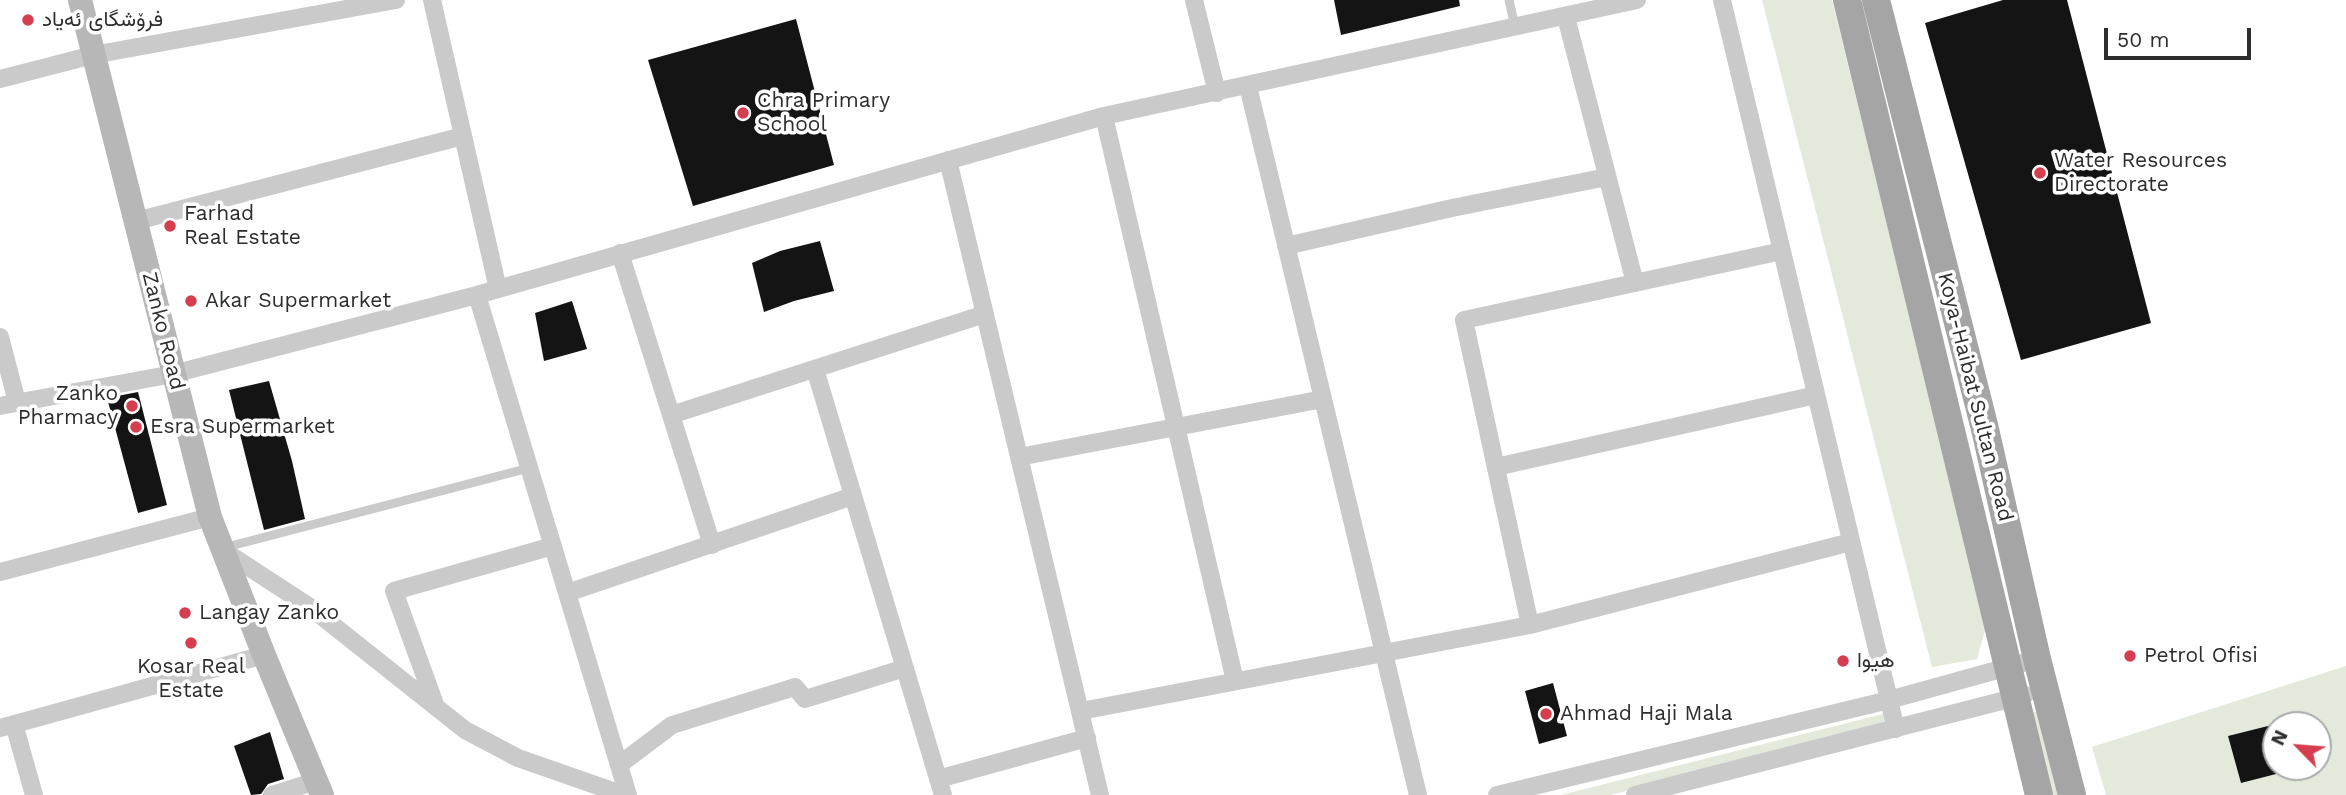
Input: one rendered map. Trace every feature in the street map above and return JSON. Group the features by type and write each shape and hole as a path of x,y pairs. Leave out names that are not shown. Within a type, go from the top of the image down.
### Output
{"main road":[{"name":"Koya-Haibat Sultan Road","path":"1847,0 2039,795"},
{"name":"Koya-Haibat Sultan Road","path":"1876,0 1985,429 2037,659 2072,795"}],"street":[{"name":"Zanko Road","path":"80,0 210,517 319,788"},
{"path":"0,79 93,55 396,0"},
{"path":"432,0 498,289"},
{"path":"1194,0 1217,93"},
{"path":"0,337 8,404 173,374 477,295 1104,116 1637,0"},
{"path":"1722,0 1896,729"},
{"path":"1566,17 1635,283"},
{"path":"1248,86 1418,795"},
{"path":"1104,116 1235,681"},
{"path":"136,221 463,136"},
{"path":"948,160 1100,795"},
{"path":"1286,246 1452,208 1607,177"},
{"path":"1530,625 1464,320 1782,251"},
{"path":"620,253 712,545"},
{"path":"477,295 626,795"},
{"path":"671,415 985,314"},
{"path":"815,369 940,787 1087,738"},
{"path":"1496,467 1816,395"},
{"path":"1019,457 1323,399"},
{"path":"567,593 853,496"},
{"path":"0,572 210,517"},
{"path":"1081,711 1530,625 1851,542"},
{"path":"436,707 394,591 553,545"},
{"path":"221,549 310,607 466,730 499,749 626,795"},
{"path":"34,795 7,726 264,655"},
{"path":"1497,795 1889,700 2037,659"},
{"path":"619,765 672,725 795,687 805,699 905,668"},
{"path":"1635,795 2015,698 2044,688"},
{"path":"272,795 319,788"}],"lane":[{"path":"1509,0 1515,27"},
{"path":"221,549 529,468"}],"shaded area":[{"path":"1762,0 1832,0 1986,627 1977,659 1932,667"},
{"path":"2346,666 2346,795 2106,795 2092,747"},
{"path":"2041,710 2062,795 2051,795 2032,713"},
{"path":"1887,713 1890,726 1610,795 1561,795"}],"building":[{"path":"1334,0 1459,0 1460,6 1341,35"},
{"name":"Water Resources Directorate","path":"2003,0 2067,0 2151,323 2021,360 1925,23"},
{"name":"Chra Primary School","path":"796,19 834,165 693,206 648,60"},
{"path":"820,241 834,291 764,312 752,263 780,251"},
{"path":"572,301 587,349 544,361 535,313"},
{"path":"269,381 305,519 264,530 229,390"},
{"path":"138,392 167,505 138,513 107,398"},
{"name":"Ahmad Haji Mala","path":"1553,683 1567,736 1539,744 1525,691"},
{"path":"2262,728 2262,778 2241,783 2228,736"},
{"path":"270,732 284,779 268,784 261,794 251,795 234,746"}],"place":[{"name":"فرۆشگای ئەیاد","path":"28,20"},
{"name":"Chra Primary School","path":"743,113"},
{"name":"Water Resources Directorate","path":"2040,173"},
{"name":"Farhad Real Estate","path":"170,226"},
{"name":"Akar Supermarket","path":"191,301"},
{"name":"Zanko Pharmacy","path":"132,406"},
{"name":"Esra Supermarket","path":"136,427"},
{"name":"Langay Zanko","path":"185,613"},
{"name":"Kosar Real Estate","path":"191,643"},
{"name":"Petrol Ofisi","path":"2130,656"},
{"name":"هیوا","path":"1843,661"},
{"name":"Ahmad Haji Mala","path":"1546,714"}]}
